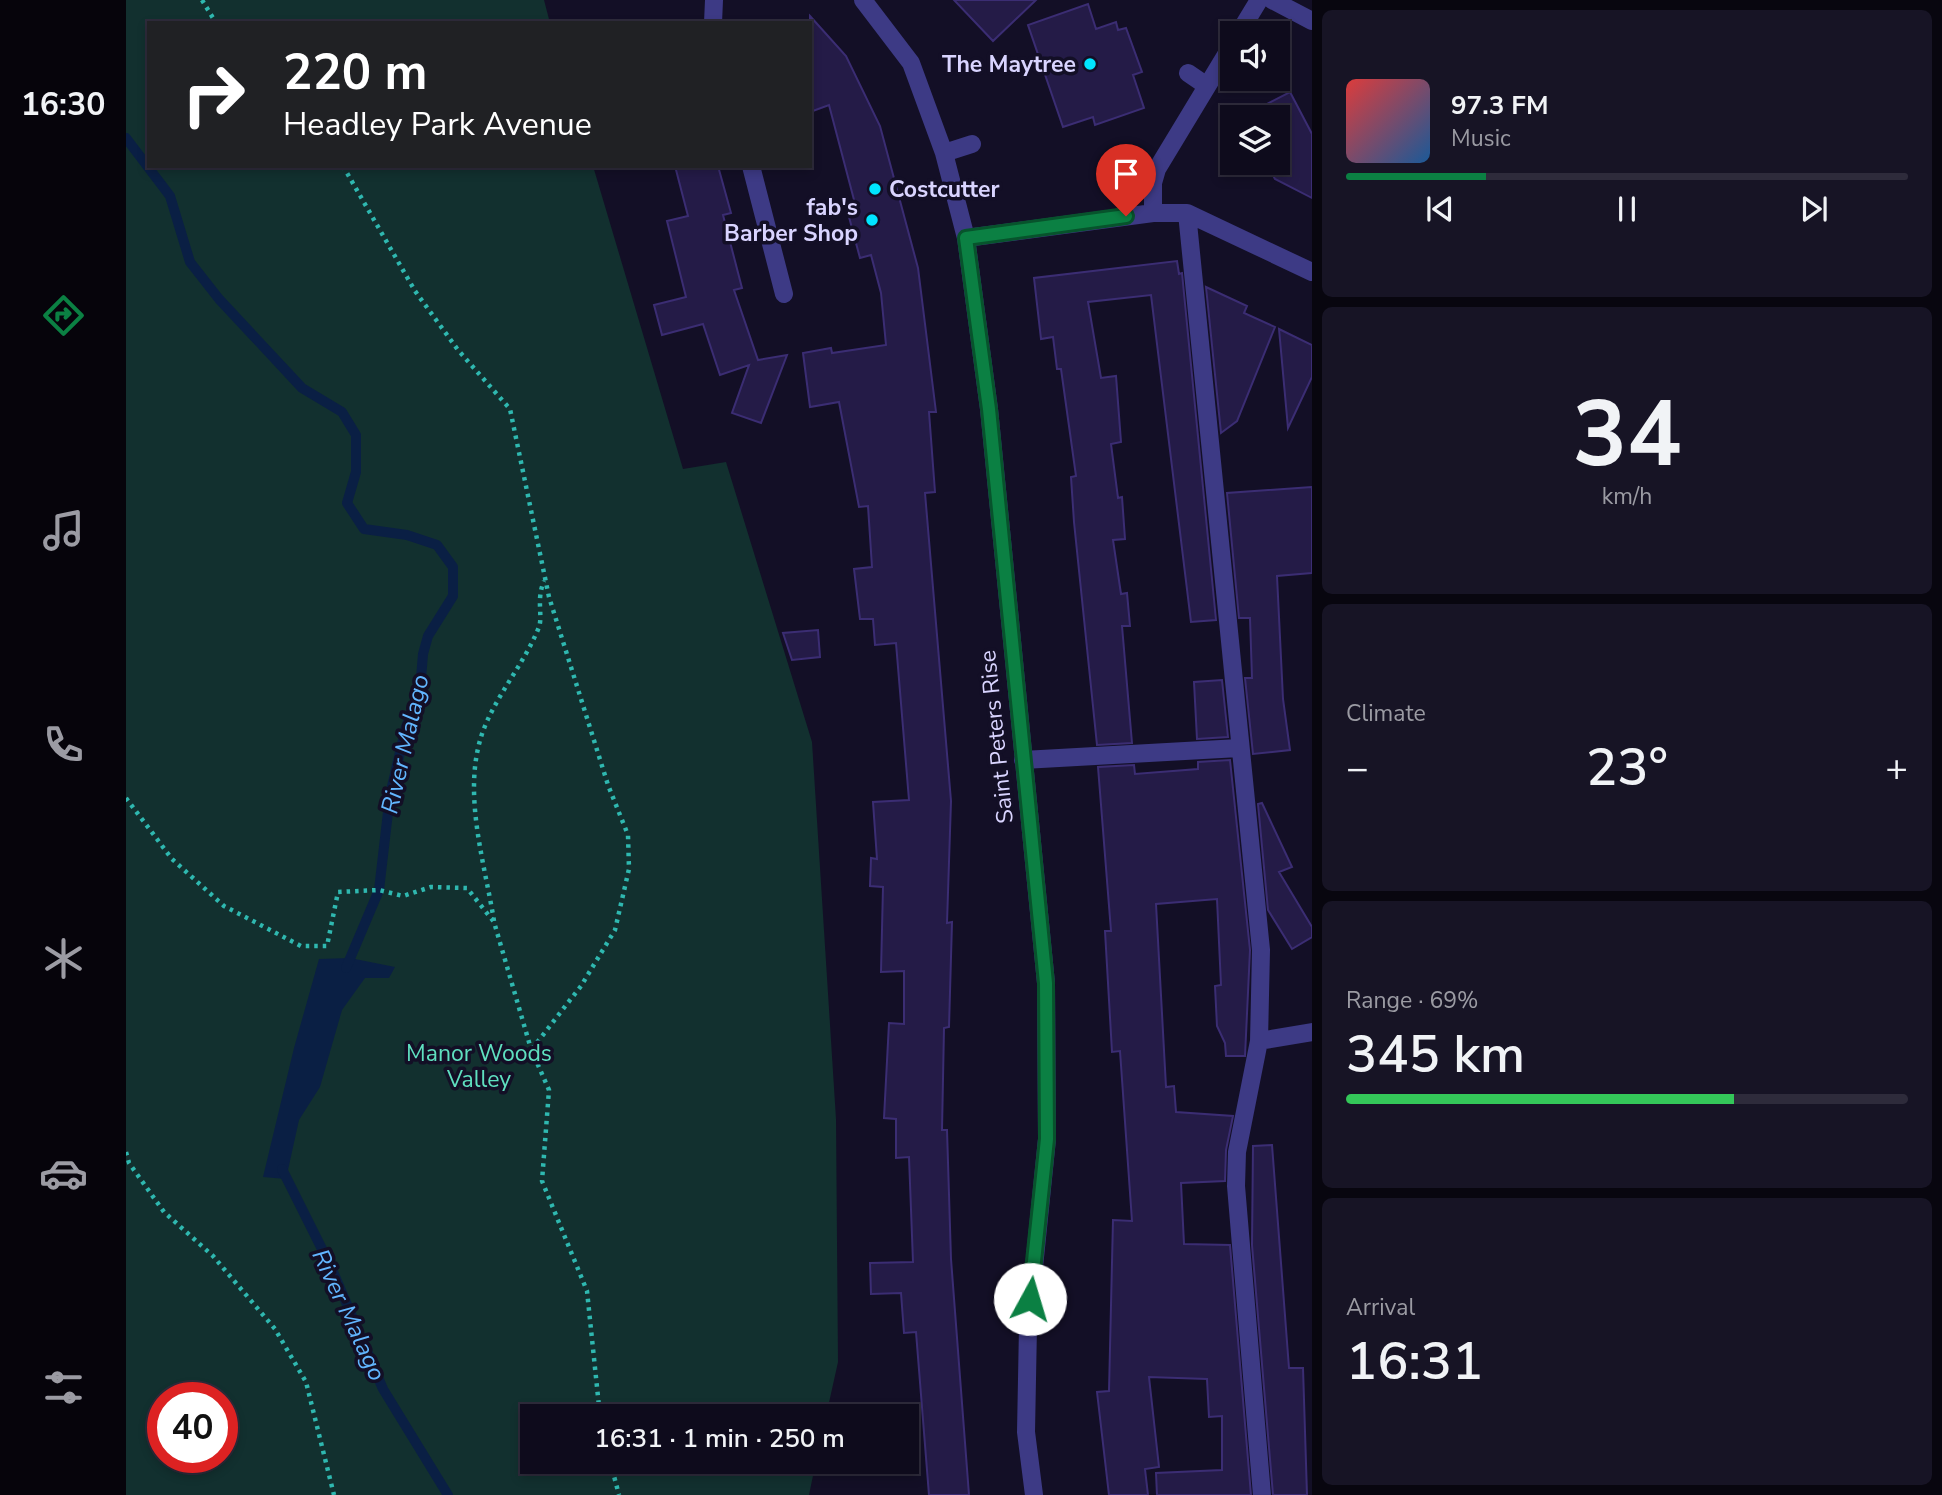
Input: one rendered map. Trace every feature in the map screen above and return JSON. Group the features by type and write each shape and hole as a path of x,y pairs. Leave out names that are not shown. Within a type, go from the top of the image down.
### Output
{"street":[{"path":"713,21 714,0"},
{"name":"Saint Peters Rise","path":"863,0 911,62 944,153 966,238 989,409 1046,983 1047,1139 1028,1326 1026,1432 1034,1495"},
{"path":"1246,21 1259,0"},
{"path":"1272,0 1312,20"},
{"path":"1153,213 1153,183 1157,169 1220,65"},
{"path":"1188,73 1207,86"},
{"path":"944,153 972,144"},
{"path":"752,168 784,294"},
{"path":"966,238 1153,213 1187,213 1312,272"},
{"path":"1187,213 1261,950 1259,1041 1237,1152 1236,1186 1262,1495"},
{"path":"1023,760 1239,748"},
{"path":"1259,1041 1312,1032"}],"path":[{"path":"201,0 215,21"},
{"path":"344,168 415,291 458,350 510,409 545,578 572,677 608,785 628,835 629,869 615,930 580,986 531,1049"},
{"path":"545,578 538,596 540,625 485,727 477,757 474,797 494,922 531,1049 549,1090 542,1181 587,1291 599,1404"},
{"path":"126,798 172,859 224,906 301,946 327,946 338,892 379,890 403,896 431,887 467,888 494,922"},
{"path":"126,1152 130,1163 164,1212 213,1255 275,1329 306,1382 334,1495"},
{"path":"613,1474 618,1495"}],"green space":[{"name":"Manor Woods Valley","path":"126,0 544,0 549,21 147,21 147,168 594,168 683,469 726,462 812,742 836,1119 838,1362 829,1404 520,1404 520,1474 813,1474 809,1495 126,1495"}],"water":[{"path":"350,958 395,967 389,978 365,978 342,1010 320,1087 299,1120 286,1179 263,1177 319,959"}],"building":[{"path":"954,0 1036,0 993,41"},
{"name":"The Maytree","path":"1088,4 1096,29 1116,22 1118,30 1126,28 1142,72 1133,75 1144,108 1095,125 1093,117 1063,127 1028,25"},
{"path":"810,16 846,56 880,126 918,268 936,412 929,412 935,492 925,493 951,801 947,923 952,922 949,1027 944,1028 942,1130 947,1130 951,1259 969,1495 929,1495 916,1332 904,1333 901,1293 871,1294 870,1263 913,1262 909,1157 896,1158 896,1119 884,1118 889,1023 904,1024 904,971 881,972 883,887 870,886 871,858 877,859 873,802 909,800 896,643 875,645 873,619 860,619 854,569 872,567 868,506 859,507 839,402 810,407 803,353 831,348 832,353 886,345 881,293 871,255 860,258 849,217 858,215 829,105 812,111"},
{"path":"1290,92 1312,134 1312,198 1275,179 1273,175 1290,175 1290,105 1265,105"},
{"path":"676,168 719,168 731,213 723,215 742,288 734,290 758,360 787,355 761,423 732,413 749,365 720,375 703,324 662,335 654,305 686,297 667,221 688,216"},
{"path":"1177,261 1179,274 1182,273 1216,620 1191,622 1151,295 1088,302 1101,378 1116,376 1121,442 1111,444 1118,498 1122,497 1125,539 1113,540 1121,594 1127,593 1130,626 1122,626 1132,743 1097,745 1074,522 1071,477 1076,476 1061,369 1057,369 1053,337 1041,339 1034,278"},
{"path":"1206,287 1247,306 1244,313 1275,327 1237,421 1221,433"},
{"path":"1279,329 1312,345 1312,377 1288,428"},
{"path":"1312,487 1312,573 1277,576 1283,699 1290,750 1253,754 1245,678 1252,678 1250,618 1239,618 1227,493"},
{"path":"818,630 820,657 792,660 783,633"},
{"path":"1222,680 1228,737 1197,739 1194,682"},
{"path":"1230,760 1250,950 1245,1056 1226,1056 1225,1043 1217,1026 1215,986 1221,985 1217,899 1156,904 1166,1087 1174,1086 1176,1112 1233,1116 1226,1150 1225,1181 1181,1183 1184,1244 1230,1245 1251,1495 1157,1495 1156,1473 1222,1470 1222,1416 1209,1417 1207,1379 1149,1377 1159,1467 1145,1469 1148,1495 1109,1495 1097,1392 1109,1391 1113,1220 1132,1221 1120,1051 1112,1052 1105,931 1111,931 1098,767 1134,765 1135,774 1198,769 1198,762"},
{"path":"1262,803 1292,867 1279,872 1312,927 1312,937 1292,949 1268,910 1258,804"},
{"path":"1272,1145 1289,1368 1303,1368 1307,1495 1273,1495 1252,1245 1253,1146"}],"waterway":[{"name":"River Malago","path":"126,138 147,166"},
{"name":"River Malago","path":"149,168 170,196 190,262 219,299 302,388 342,412 356,435 356,472 347,503 364,529 407,535 437,545 453,567 453,596 428,636 423,654 420,691 406,727 390,795 379,890 346,968"},
{"name":"River Malago","path":"282,1169 331,1267 383,1389 448,1495"}],"place":[{"name":"The Maytree","path":"1090,64"},
{"name":"Costcutter","path":"875,189"},
{"name":"fab's Barber Shop","path":"872,220"}],"route":[{"path":"1030,1299 1047,1139 1046,983 989,409 973,308 966,238 1126,216"}]}
